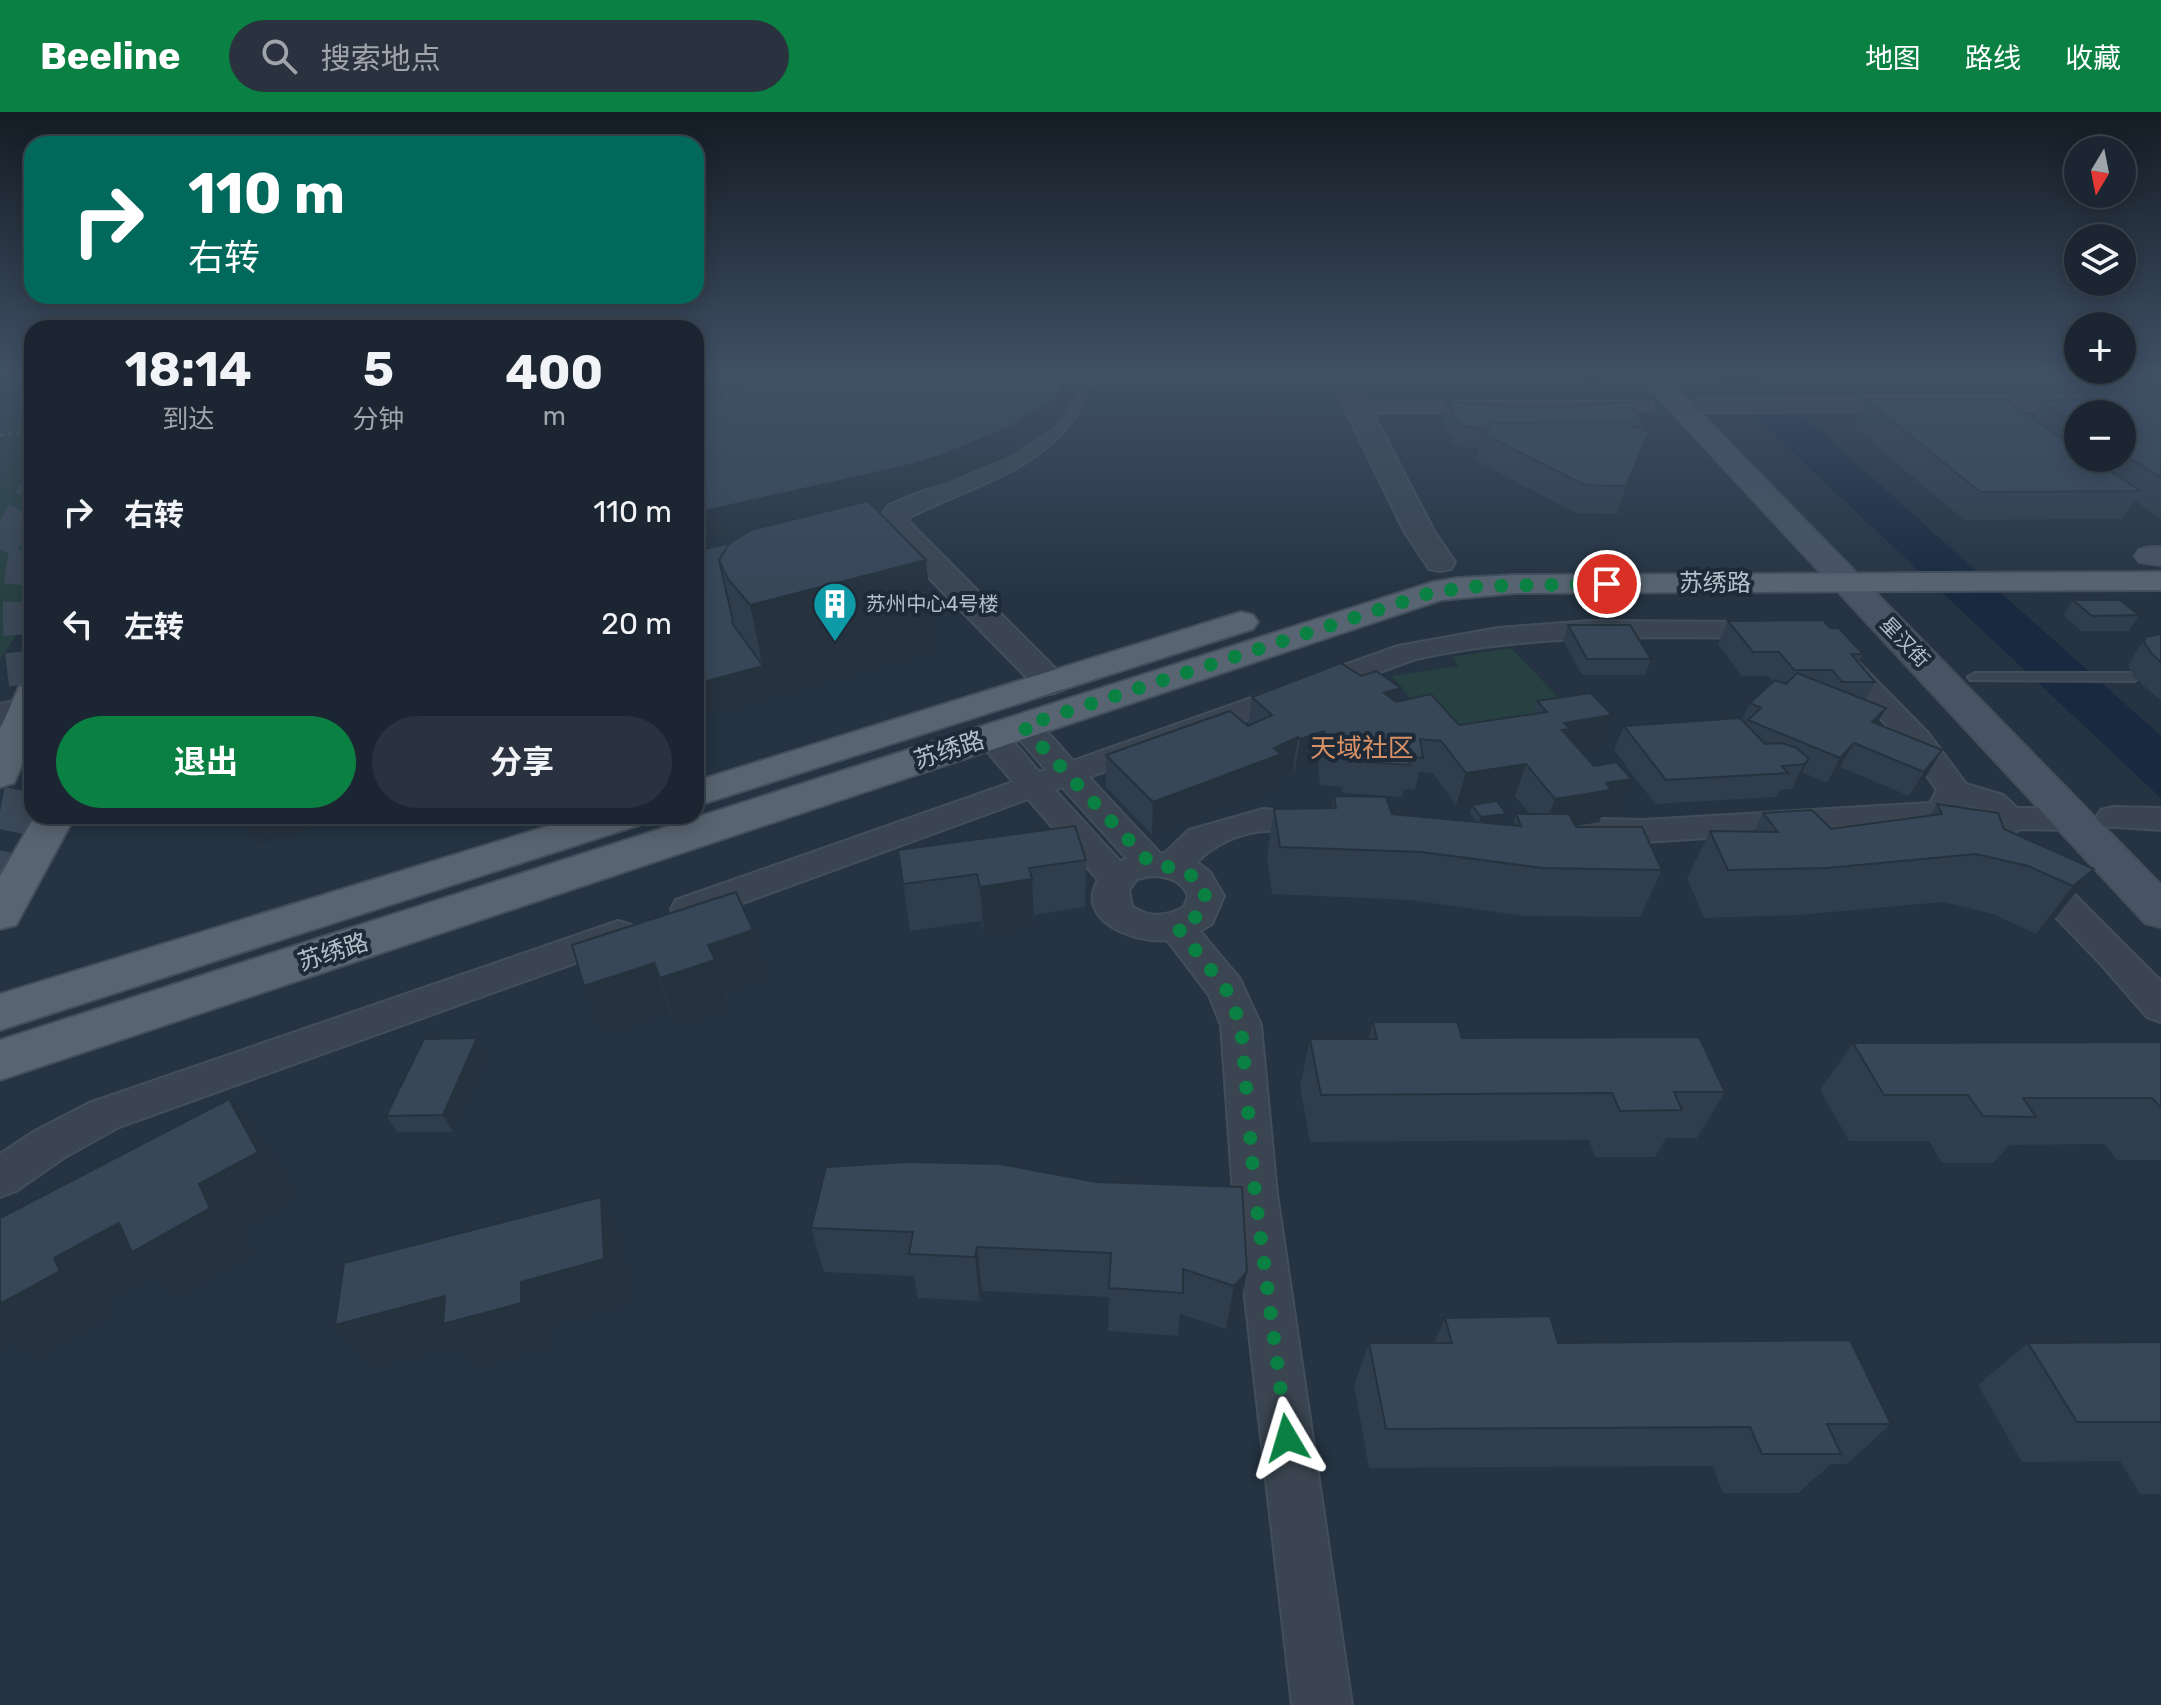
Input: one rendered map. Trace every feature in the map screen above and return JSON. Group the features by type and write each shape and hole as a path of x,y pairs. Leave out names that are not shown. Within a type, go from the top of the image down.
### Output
{"main road":[{"name":"星汉街","path":"1731,447 1868,570 2094,819 2161,867"},
{"name":"星汉街","path":"1745,447 1975,677 2094,819 2161,912"},
{"name":"苏绣路","path":"0,1060 1407,598 1457,587 1868,570 1979,557 2157,564"},
{"name":"苏绣路","path":"704,791 1383,575 1440,562 1499,558 1868,570 2011,582 2157,564"},
{"path":"0,775 22,707"},
{"path":"0,914 51,824"},
{"name":"苏绣路","path":"0,1012 599,824"}],"street":[{"path":"1030,447 984,475 909,506 887,519 1051,683"},
{"path":"1377,447 1419,531 1440,562"},
{"path":"0,1178 50,1144 104,1115 1052,782 1408,652 1521,633 1717,629 1794,633"},
{"path":"1822,641 1868,693 1910,729 1932,754 1953,803"},
{"path":"1006,732 1052,782 1116,878"},
{"path":"1052,782 1162,865 1196,877 1206,896 1199,915 1177,927 1147,928 1121,917 1110,898 1116,878 1137,866 1162,865 1201,838 1263,820 1352,826"},
{"path":"1561,836 1609,828 1644,831 1953,803 1974,796 1992,802 2021,861 2113,953 2161,1007"},
{"path":"2001,823 2159,818"},
{"path":"1177,927 1226,989 1241,1025 1255,1194 1322,1705"}],"lane":[{"path":"1975,677 2134,677"}],"green space":[{"path":"0,447 24,447 24,623 0,660"},
{"path":"1511,648 1580,720 1454,752 1392,676 1459,666 1452,657"}],"water":[{"path":"1787,447 1838,447 2161,736 2161,798"}],"building":[{"path":"704,447 961,447 906,466 704,511"},
{"path":"1509,447 1642,447 1626,486 1584,485"},
{"path":"1925,447 2064,447 2064,472 2112,472 2140,491 1980,492"},
{"path":"2136,447 2161,447 2161,478 2136,462"},
{"path":"868,501 926,560 750,605 728,579 719,560 729,544 751,530"},
{"path":"731,543 719,560 732,623 763,666 704,682 704,549"},
{"path":"2073,600 2120,600 2139,615 2092,616"},
{"path":"1823,620 1830,628 1839,628 1863,654 1851,654 1875,682 1842,682 1832,670 1794,670 1779,652 1753,652 1728,621"},
{"path":"1568,625 1630,625 1651,659 1587,659"},
{"path":"2161,634 2161,662 2144,642 2146,637"},
{"path":"1341,663 1361,676 1376,671 1401,688 1384,693 1396,702 1431,694 1459,725 1547,712 1537,701 1591,693 1612,715 1564,723 1570,729 1562,730 1594,766 1616,762 1632,779 1606,783 1611,790 1555,799 1526,764 1466,773 1441,741 1420,739 1423,758 1408,756 1410,765 1349,761 1348,755 1325,753 1324,731 1298,737 1274,748 1281,754 1153,802 1106,755 1230,711 1248,726 1272,715 1252,697"},
{"path":"1797,673 1886,708 1872,722 1942,750 1924,772 1854,743 1840,758 1748,720 1761,708 1750,703 1775,680 1786,684"},
{"path":"1740,718 1765,744 1781,743 1797,748 1809,759 1804,764 1782,766 1788,773 1666,780 1624,726"},
{"path":"1334,796 1386,797 1392,814 1521,826 1516,814 1569,814 1576,827 1642,827 1662,870 1542,868 1422,852 1280,847 1274,809 1336,808"},
{"path":"1497,801 1506,814 1481,817 1472,805"},
{"path":"1937,804 1998,813 2004,829 2094,869 2073,886 2028,866 1976,854 1827,868 1728,870 1710,831 1778,832 1763,813 1812,810 1831,829 1942,814"},
{"path":"1075,826 1086,860 1029,868 1032,879 980,887 977,874 903,884 898,850"},
{"path":"736,892 753,930 708,945 715,960 660,978 654,963 584,986 572,945"},
{"path":"1373,1022 1457,1022 1462,1038 1699,1037 1725,1092 1674,1092 1682,1110 1620,1111 1612,1093 1321,1095 1310,1039 1377,1039"},
{"path":"477,1038 443,1115 386,1116 424,1039"},
{"path":"2161,1042 2161,1108 2152,1098 2023,1098 2036,1117 1983,1116 1968,1095 1884,1095 1853,1043"},
{"path":"229,1099 258,1152 199,1184 210,1208 132,1252 119,1223 54,1258 60,1271 0,1304 0,1218"},
{"path":"908,1162 1000,1164 1097,1182 1242,1187 1247,1272 1234,1286 1183,1269 1183,1293 1109,1288 1111,1253 977,1247 975,1257 909,1254 913,1232 811,1228 826,1167"},
{"path":"601,1197 604,1259 521,1282 521,1303 443,1324 445,1296 335,1325 344,1263"},
{"path":"1550,1316 1558,1343 1850,1340 1891,1424 1827,1424 1841,1454 1762,1454 1750,1427 1386,1429 1369,1343 1452,1343 1445,1318"},
{"path":"2161,1342 2161,1422 2077,1422 2028,1343"}],"tunnel":[{"path":"8,533 24,504"},
{"path":"0,549 10,531"},
{"path":"24,562 19,607 24,672"},
{"path":"0,893 12,859 24,798"}],"place":[{"name":"苏州中心4号楼","path":"835,643"}],"district":[{"name":"天域社区","path":"1362,748"}],"route":[{"path":"1287,1438 1255,1194 1241,1025 1226,989 1177,927 1199,915 1205,906 1203,886 1185,870 1151,864 1023,726 1407,598 1457,587 1607,584"}]}
